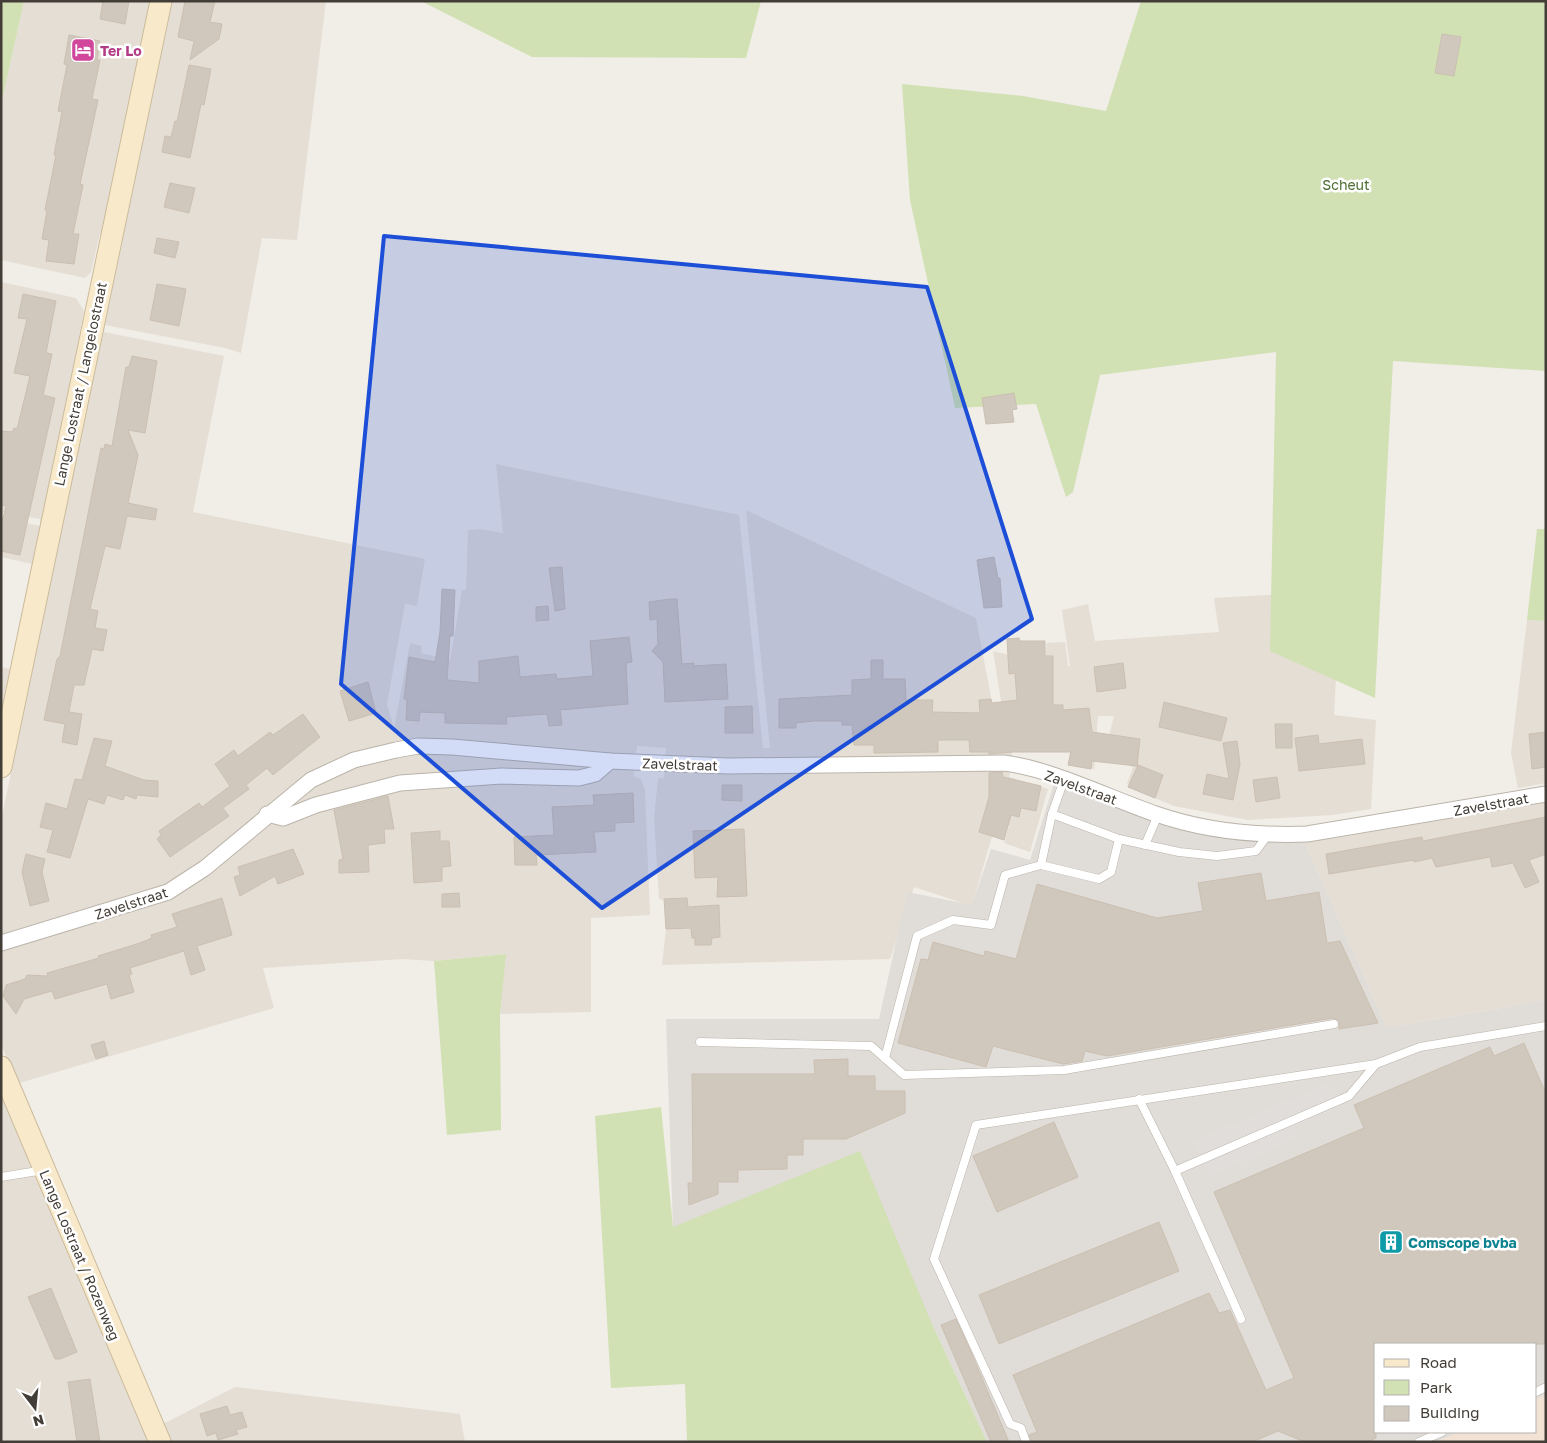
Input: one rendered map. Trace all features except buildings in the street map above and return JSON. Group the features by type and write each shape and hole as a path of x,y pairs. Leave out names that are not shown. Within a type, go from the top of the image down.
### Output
{"street":[{"name":"Lange Lostraat / Langelostraat","path":"1,767 161,1"},
{"name":"Zavelstraat","path":"1,942 168,892 205,868 267,814 311,780 354,760 418,746 452,747 610,761 728,766 1016,764 1158,815 1218,831 1267,836 1307,834 1546,794"},
{"path":"267,814 283,818 316,805 400,783 502,776 579,778 595,774 610,761"},
{"name":"Lange Lostraat / Rozenweg","path":"1,1067 160,1442"}],"lane":[{"path":"1041,865 1052,814 1064,780"},
{"path":"1052,814 1119,839 1217,856 1256,851 1267,836"},
{"path":"1145,845 1158,815"},
{"path":"886,1058 917,936 953,920 991,924 1005,875 1041,865 1099,879 1111,872 1119,839"},
{"path":"700,1042 871,1046 904,1075 1064,1070 1334,1024"},
{"path":"1026,1442 1021,1428 1010,1424 934,1259 976,1125 1376,1064 1420,1047 1546,1026"},
{"path":"1175,1171 1349,1096 1376,1064"},
{"path":"1140,1099 1175,1171 1241,1319"},
{"path":"1,1177 44,1169"},
{"path":"1419,1442 1440,1433"}],"highlighted area":[{"path":"384,236 927,287 1032,619 602,908 341,684"}],"shaded area":[{"path":"24,1 326,1 297,240 262,238 241,353 225,348 105,325 104,332 224,356 193,512 425,559 417,606 405,604 387,704 394,728 410,643 422,646 421,653 450,660 462,590 466,590 468,530 480,529 503,533 496,464 739,515 763,748 770,748 746,510 976,618 997,729 1003,713 993,651 1044,664 1047,643 1065,642 1068,666 1070,666 1062,610 1088,604 1095,641 1219,632 1214,598 1283,594 1338,638 1334,715 1376,720 1371,809 1332,815 1248,820 1174,806 1128,787 1129,784 1127,784 1133,767 1128,765 1107,743 1114,716 1098,716 1094,772 1094,769 1068,765 1070,752 1012,752 1009,777 1048,789 1030,852 1004,843 1009,826 996,822 972,906 914,887 890,959 662,965 666,929 664,900 659,899 654,818 658,778 664,778 666,748 637,746 634,776 641,779 645,790 650,915 591,918 591,1012 500,1014 505,954 434,961 404,959 263,968 274,1008 16,1084 1,1043 1,821 57,553 35,549 32,564 1,557 1,517 40,526 40,519 1,512 1,282 76,298 84,311 77,347 99,353 123,238 100,233 91,272 85,278 1,260 1,105"},
{"path":"1527,620 1546,621 1546,783 1518,788 1511,753"},
{"path":"1,667 10,669 1,707"},
{"path":"1056,777 1158,815 1304,841 1387,1028 1546,1000 1546,1395 1537,1399 1537,1343 1374,1343 1374,1433 1457,1433 1436,1442 987,1442 932,1324 673,1227 666,1019 879,1019 907,892 972,905 991,849 1030,860"},
{"path":"1546,802 1546,1000 1387,1028 1304,841 1342,837"},
{"path":"1326,1083 1337,1108 1295,1127 1299,1138 1209,1177 1193,1141"},
{"path":"1,1085 37,1182 148,1429 169,1421 235,1387 460,1414 465,1442 1,1442"},
{"path":"1546,1395 1546,1442 1436,1442 1457,1433 1537,1433 1537,1399"}],"green space":[{"path":"1,1 24,1 1,105"},
{"path":"421,1 761,1 746,58 532,57"},
{"name":"Scheut","path":"1141,1 1546,1 1546,371 1393,361 1375,698 1270,651 1276,352 1100,375 1073,492 1066,497 1036,404 955,408 910,200 902,84 1023,96 1106,111"},
{"path":"1537,529 1546,529 1546,621 1527,620"},
{"path":"506,954 500,1014 501,1130 447,1135 434,961"},
{"path":"661,1107 673,1227 860,1151 932,1324 987,1442 687,1442 685,1384 611,1388 595,1116"}],"place":[{"name":"Ter Lo","path":"83,50"},
{"name":"Comscope bvba","path":"1391,1242"}]}
